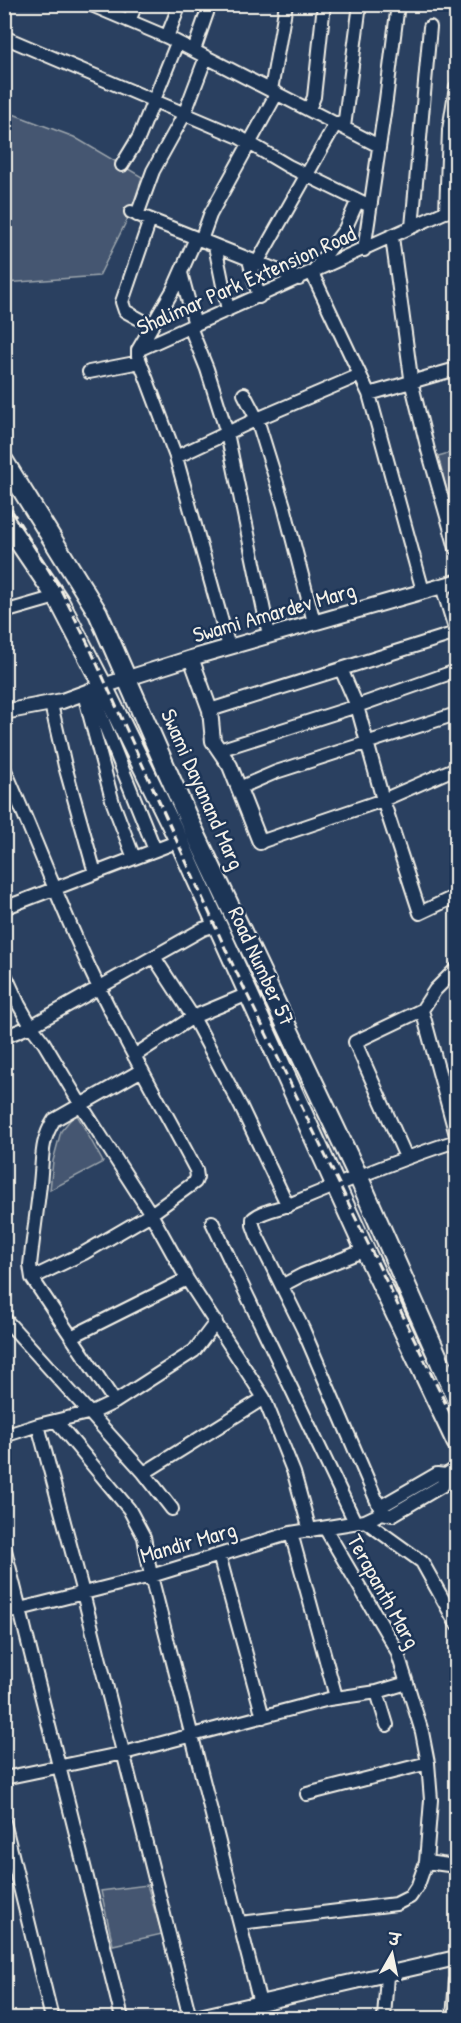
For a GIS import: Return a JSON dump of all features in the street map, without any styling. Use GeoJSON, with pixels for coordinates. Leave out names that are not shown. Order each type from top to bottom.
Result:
{"type":"FeatureCollection","features":[{"type":"Feature","properties":{"kind":"main road","name":"Swami Dayanand Marg"},"geometry":{"type":"LineString","coordinates":[[4,462],[99,614],[192,826],[364,1174]]}},
{"type":"Feature","properties":{"kind":"main road","name":"Road Number 57"},"geometry":{"type":"LineString","coordinates":[[5,522],[56,597],[93,690],[179,841],[365,1250],[456,1442]]}},
{"type":"Feature","properties":{"kind":"main road"},"geometry":{"type":"LineString","coordinates":[[364,1174],[456,1398]]}},
{"type":"Feature","properties":{"kind":"street"},"geometry":{"type":"LineString","coordinates":[[89,4],[194,50],[380,146]]}},
{"type":"Feature","properties":{"kind":"street"},"geometry":{"type":"LineString","coordinates":[[129,21],[136,4]]}},
{"type":"Feature","properties":{"kind":"street"},"geometry":{"type":"LineString","coordinates":[[122,165],[139,137],[153,101],[172,40],[180,4]]}},
{"type":"Feature","properties":{"kind":"street"},"geometry":{"type":"LineString","coordinates":[[194,50],[210,4]]}},
{"type":"Feature","properties":{"kind":"street"},"geometry":{"type":"LineString","coordinates":[[89,372],[139,356],[152,326],[173,290],[210,215],[251,144],[274,92],[286,4]]}},
{"type":"Feature","properties":{"kind":"street"},"geometry":{"type":"LineString","coordinates":[[309,109],[314,97],[324,4]]}},
{"type":"Feature","properties":{"kind":"street"},"geometry":{"type":"LineString","coordinates":[[259,297],[253,262],[340,125],[360,4]]}},
{"type":"Feature","properties":{"kind":"street"},"geometry":{"type":"LineString","coordinates":[[364,250],[398,4]]}},
{"type":"Feature","properties":{"kind":"street"},"geometry":{"type":"LineString","coordinates":[[412,227],[430,27]]}},
{"type":"Feature","properties":{"kind":"street"},"geometry":{"type":"LineString","coordinates":[[4,37],[239,137],[307,175],[370,206]]}},
{"type":"Feature","properties":{"kind":"street"},"geometry":{"type":"LineString","coordinates":[[206,57],[184,115],[153,171],[134,214],[299,279]]}},
{"type":"Feature","properties":{"kind":"street"},"geometry":{"type":"LineString","coordinates":[[451,209],[449,130],[456,87]]}},
{"type":"Feature","properties":{"kind":"street"},"geometry":{"type":"LineString","coordinates":[[358,200],[345,229],[312,273],[369,394],[423,591]]}},
{"type":"Feature","properties":{"kind":"street","name":"Shalimar Park Extension Road"},"geometry":{"type":"LineString","coordinates":[[228,647],[176,457],[139,356],[192,326],[451,209]]}},
{"type":"Feature","properties":{"kind":"street"},"geometry":{"type":"LineString","coordinates":[[150,220],[122,302],[125,311],[152,326]]}},
{"type":"Feature","properties":{"kind":"street"},"geometry":{"type":"LineString","coordinates":[[392,237],[412,381],[428,450],[456,548]]}},
{"type":"Feature","properties":{"kind":"street"},"geometry":{"type":"LineString","coordinates":[[215,246],[228,310]]}},
{"type":"Feature","properties":{"kind":"street"},"geometry":{"type":"LineString","coordinates":[[181,273],[192,326],[227,433],[269,635]]}},
{"type":"Feature","properties":{"kind":"street"},"geometry":{"type":"LineString","coordinates":[[369,394],[456,369]]}},
{"type":"Feature","properties":{"kind":"street"},"geometry":{"type":"LineString","coordinates":[[176,457],[360,375]]}},
{"type":"Feature","properties":{"kind":"street"},"geometry":{"type":"LineString","coordinates":[[244,394],[257,419],[284,506],[314,622]]}},
{"type":"Feature","properties":{"kind":"street","name":"Swami Amardev Marg"},"geometry":{"type":"LineString","coordinates":[[4,712],[51,704],[147,671],[456,582]]}},
{"type":"Feature","properties":{"kind":"street"},"geometry":{"type":"LineString","coordinates":[[210,710],[456,632],[442,586]]}},
{"type":"Feature","properties":{"kind":"street"},"geometry":{"type":"LineString","coordinates":[[4,612],[56,597]]}},
{"type":"Feature","properties":{"kind":"street"},"geometry":{"type":"LineString","coordinates":[[191,658],[210,710],[213,741],[230,766],[260,842],[383,800],[456,768]]}},
{"type":"Feature","properties":{"kind":"street"},"geometry":{"type":"LineString","coordinates":[[341,669],[357,706],[383,800],[420,913],[456,896]]}},
{"type":"Feature","properties":{"kind":"street"},"geometry":{"type":"LineString","coordinates":[[219,750],[357,706],[456,671]]}},
{"type":"Feature","properties":{"kind":"street"},"geometry":{"type":"LineString","coordinates":[[93,690],[155,850]]}},
{"type":"Feature","properties":{"kind":"street"},"geometry":{"type":"LineString","coordinates":[[93,690],[113,803],[134,858]]}},
{"type":"Feature","properties":{"kind":"street"},"geometry":{"type":"LineString","coordinates":[[51,704],[65,766],[95,873]]}},
{"type":"Feature","properties":{"kind":"street"},"geometry":{"type":"LineString","coordinates":[[238,788],[276,772],[456,714]]}},
{"type":"Feature","properties":{"kind":"street"},"geometry":{"type":"LineString","coordinates":[[4,768],[45,861],[54,889],[99,989],[191,1160],[197,1177],[195,1182],[151,1214],[84,1253],[32,1278]]}},
{"type":"Feature","properties":{"kind":"street"},"geometry":{"type":"LineString","coordinates":[[4,908],[179,841]]}},
{"type":"Feature","properties":{"kind":"street"},"geometry":{"type":"LineString","coordinates":[[4,1037],[31,1026],[203,929],[216,925]]}},
{"type":"Feature","properties":{"kind":"street"},"geometry":{"type":"LineString","coordinates":[[154,957],[193,1017],[241,1107],[288,1206]]}},
{"type":"Feature","properties":{"kind":"street"},"geometry":{"type":"LineString","coordinates":[[406,1157],[355,1042],[422,1010],[435,990],[456,969]]}},
{"type":"Feature","properties":{"kind":"street"},"geometry":{"type":"LineString","coordinates":[[4,972],[31,1026],[44,1043],[151,1214],[187,1279],[264,1398],[294,1473],[310,1531]]}},
{"type":"Feature","properties":{"kind":"street"},"geometry":{"type":"LineString","coordinates":[[134,1056],[193,1017],[248,994]]}},
{"type":"Feature","properties":{"kind":"street"},"geometry":{"type":"LineString","coordinates":[[422,1010],[456,1135]]}},
{"type":"Feature","properties":{"kind":"street"},"geometry":{"type":"LineString","coordinates":[[115,1402],[32,1278],[30,1264],[42,1149],[46,1134],[54,1120],[142,1070]]}},
{"type":"Feature","properties":{"kind":"street"},"geometry":{"type":"LineString","coordinates":[[382,1513],[283,1285],[257,1236],[253,1219],[257,1215],[288,1206],[406,1157],[456,1141]]}},
{"type":"Feature","properties":{"kind":"street"},"geometry":{"type":"LineString","coordinates":[[213,1222],[360,1522],[422,1562],[456,1623]]}},
{"type":"Feature","properties":{"kind":"street"},"geometry":{"type":"LineString","coordinates":[[283,1285],[365,1250]]}},
{"type":"Feature","properties":{"kind":"street"},"geometry":{"type":"LineString","coordinates":[[70,1337],[187,1279]]}},
{"type":"Feature","properties":{"kind":"street"},"geometry":{"type":"LineString","coordinates":[[4,1318],[144,1473],[172,1509]]}},
{"type":"Feature","properties":{"kind":"street"},"geometry":{"type":"LineString","coordinates":[[4,1436],[89,1413],[115,1402],[194,1351],[216,1322]]}},
{"type":"Feature","properties":{"kind":"street"},"geometry":{"type":"LineString","coordinates":[[144,1473],[264,1398]]}},
{"type":"Feature","properties":{"kind":"street"},"geometry":{"type":"LineString","coordinates":[[56,1421],[129,1509],[144,1538],[151,1576],[260,2003]]}},
{"type":"Feature","properties":{"kind":"street"},"geometry":{"type":"LineString","coordinates":[[38,1425],[124,1753],[190,2019]]}},
{"type":"Feature","properties":{"kind":"street","name":"Mandir Marg"},"geometry":{"type":"LineString","coordinates":[[4,1613],[151,1576],[291,1533],[360,1522],[382,1513],[392,1515],[443,1485],[451,1472]]}},
{"type":"Feature","properties":{"kind":"street","name":"Terapanth Marg"},"geometry":{"type":"LineString","coordinates":[[240,1923],[396,1904],[410,1897],[418,1886],[426,1862],[430,1800],[428,1763],[422,1732],[397,1652],[325,1528]]}},
{"type":"Feature","properties":{"kind":"street"},"geometry":{"type":"LineString","coordinates":[[291,1533],[336,1697]]}},
{"type":"Feature","properties":{"kind":"street"},"geometry":{"type":"LineString","coordinates":[[4,1546],[123,2019]]}},
{"type":"Feature","properties":{"kind":"street"},"geometry":{"type":"LineString","coordinates":[[219,1555],[263,1717]]}},
{"type":"Feature","properties":{"kind":"street"},"geometry":{"type":"LineString","coordinates":[[4,1778],[124,1753],[336,1697],[377,1692],[406,1683]]}},
{"type":"Feature","properties":{"kind":"street"},"geometry":{"type":"LineString","coordinates":[[377,1692],[387,1725]]}},
{"type":"Feature","properties":{"kind":"street"},"geometry":{"type":"LineString","coordinates":[[307,1794],[428,1763]]}},
{"type":"Feature","properties":{"kind":"street"},"geometry":{"type":"LineString","coordinates":[[4,1822],[52,2019]]}},
{"type":"Feature","properties":{"kind":"street"},"geometry":{"type":"LineString","coordinates":[[426,1862],[456,1866]]}},
{"type":"Feature","properties":{"kind":"street"},"geometry":{"type":"LineString","coordinates":[[195,2019],[456,1958]]}},
{"type":"Feature","properties":{"kind":"street"},"geometry":{"type":"LineString","coordinates":[[384,2019],[387,1975]]}},
{"type":"Feature","properties":{"kind":"street"},"geometry":{"type":"LineString","coordinates":[[453,2019],[456,1980]]}},
{"type":"Feature","properties":{"kind":"shaded area"},"geometry":{"type":"Polygon","coordinates":[[[5,111],[74,137],[142,177],[131,212],[99,276],[5,283],[5,111]]]}},
{"type":"Feature","properties":{"kind":"shaded area"},"geometry":{"type":"Polygon","coordinates":[[[456,451],[456,525],[438,456],[456,451]]]}},
{"type":"Feature","properties":{"kind":"shaded area"},"geometry":{"type":"Polygon","coordinates":[[[76,1113],[103,1162],[50,1190],[53,1161],[61,1131],[76,1113]]]}},
{"type":"Feature","properties":{"kind":"shaded area"},"geometry":{"type":"Polygon","coordinates":[[[147,1885],[162,1934],[113,1945],[101,1891],[147,1885]]]}},
{"type":"Feature","properties":{"kind":"railway"},"geometry":{"type":"LineString","coordinates":[[4,498],[60,588],[89,646],[230,959],[456,1425]]}}]}
